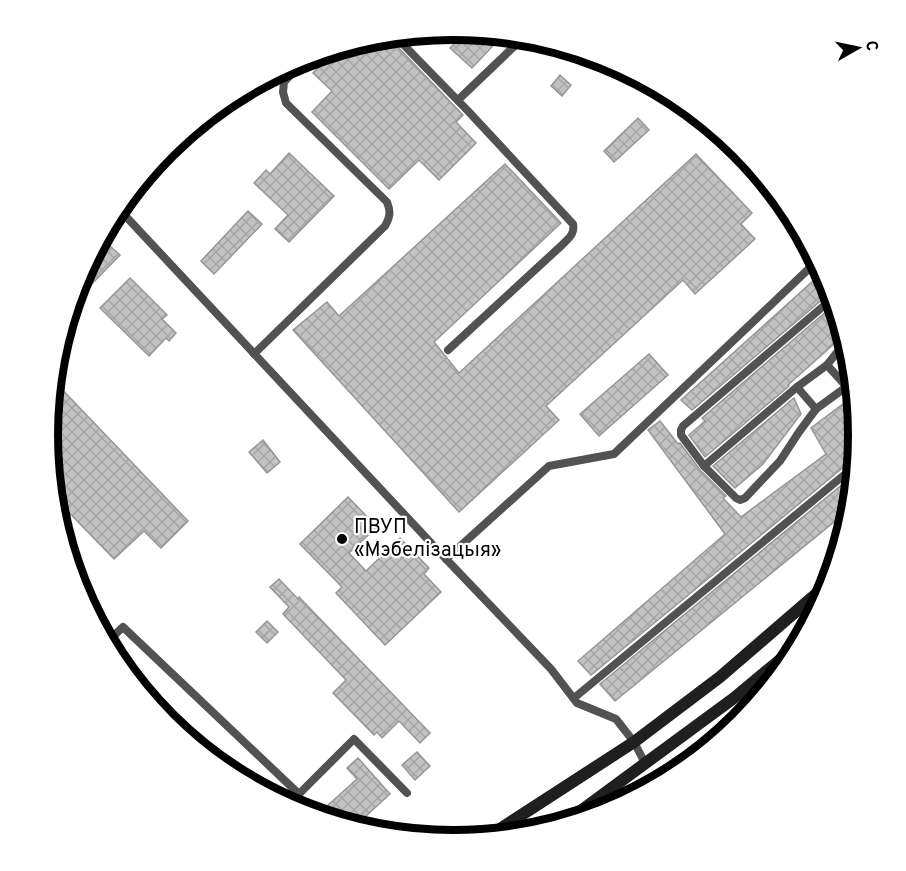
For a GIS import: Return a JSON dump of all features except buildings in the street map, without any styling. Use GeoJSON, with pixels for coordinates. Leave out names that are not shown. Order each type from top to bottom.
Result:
{"type":"FeatureCollection","features":[{"type":"Feature","properties":{"kind":"main road"},"geometry":{"type":"LineString","coordinates":[[503,827],[634,742],[720,677],[814,596]]}},
{"type":"Feature","properties":{"kind":"main road"},"geometry":{"type":"LineString","coordinates":[[581,810],[734,698],[774,665]]}},
{"type":"Feature","properties":{"kind":"lane"},"geometry":{"type":"LineString","coordinates":[[403,44],[573,224],[574,229],[572,235],[562,245],[448,350]]}},
{"type":"Feature","properties":{"kind":"lane"},"geometry":{"type":"LineString","coordinates":[[458,100],[515,46]]}},
{"type":"Feature","properties":{"kind":"lane"},"geometry":{"type":"LineString","coordinates":[[254,354],[385,226],[390,217],[387,202],[286,103],[283,92],[284,82],[289,76]]}},
{"type":"Feature","properties":{"kind":"lane"},"geometry":{"type":"LineString","coordinates":[[125,216],[551,669],[577,703],[616,719],[634,742],[645,763]]}},
{"type":"Feature","properties":{"kind":"lane"},"geometry":{"type":"LineString","coordinates":[[446,559],[549,466],[614,454],[810,268]]}},
{"type":"Feature","properties":{"kind":"lane"},"geometry":{"type":"LineString","coordinates":[[825,305],[681,430],[681,435],[704,466],[740,500],[745,498],[780,461],[816,410],[845,388]]}},
{"type":"Feature","properties":{"kind":"lane"},"geometry":{"type":"LineString","coordinates":[[704,466],[797,387],[827,365],[838,350]]}},
{"type":"Feature","properties":{"kind":"lane"},"geometry":{"type":"LineString","coordinates":[[827,365],[844,379]]}},
{"type":"Feature","properties":{"kind":"lane"},"geometry":{"type":"LineString","coordinates":[[797,387],[816,410]]}},
{"type":"Feature","properties":{"kind":"lane"},"geometry":{"type":"LineString","coordinates":[[574,698],[846,473]]}},
{"type":"Feature","properties":{"kind":"lane"},"geometry":{"type":"LineString","coordinates":[[113,636],[123,627],[298,794],[354,739],[407,793]]}},
{"type":"Feature","properties":{"kind":"green space"},"geometry":{"type":"Polygon","coordinates":[[[727,719],[693,749],[667,767],[727,719]]]}},
{"type":"Feature","properties":{"kind":"place","name":"ПВУП «Мэбелізацыя»"},"geometry":{"type":"Point","coordinates":[342,539]}}]}
